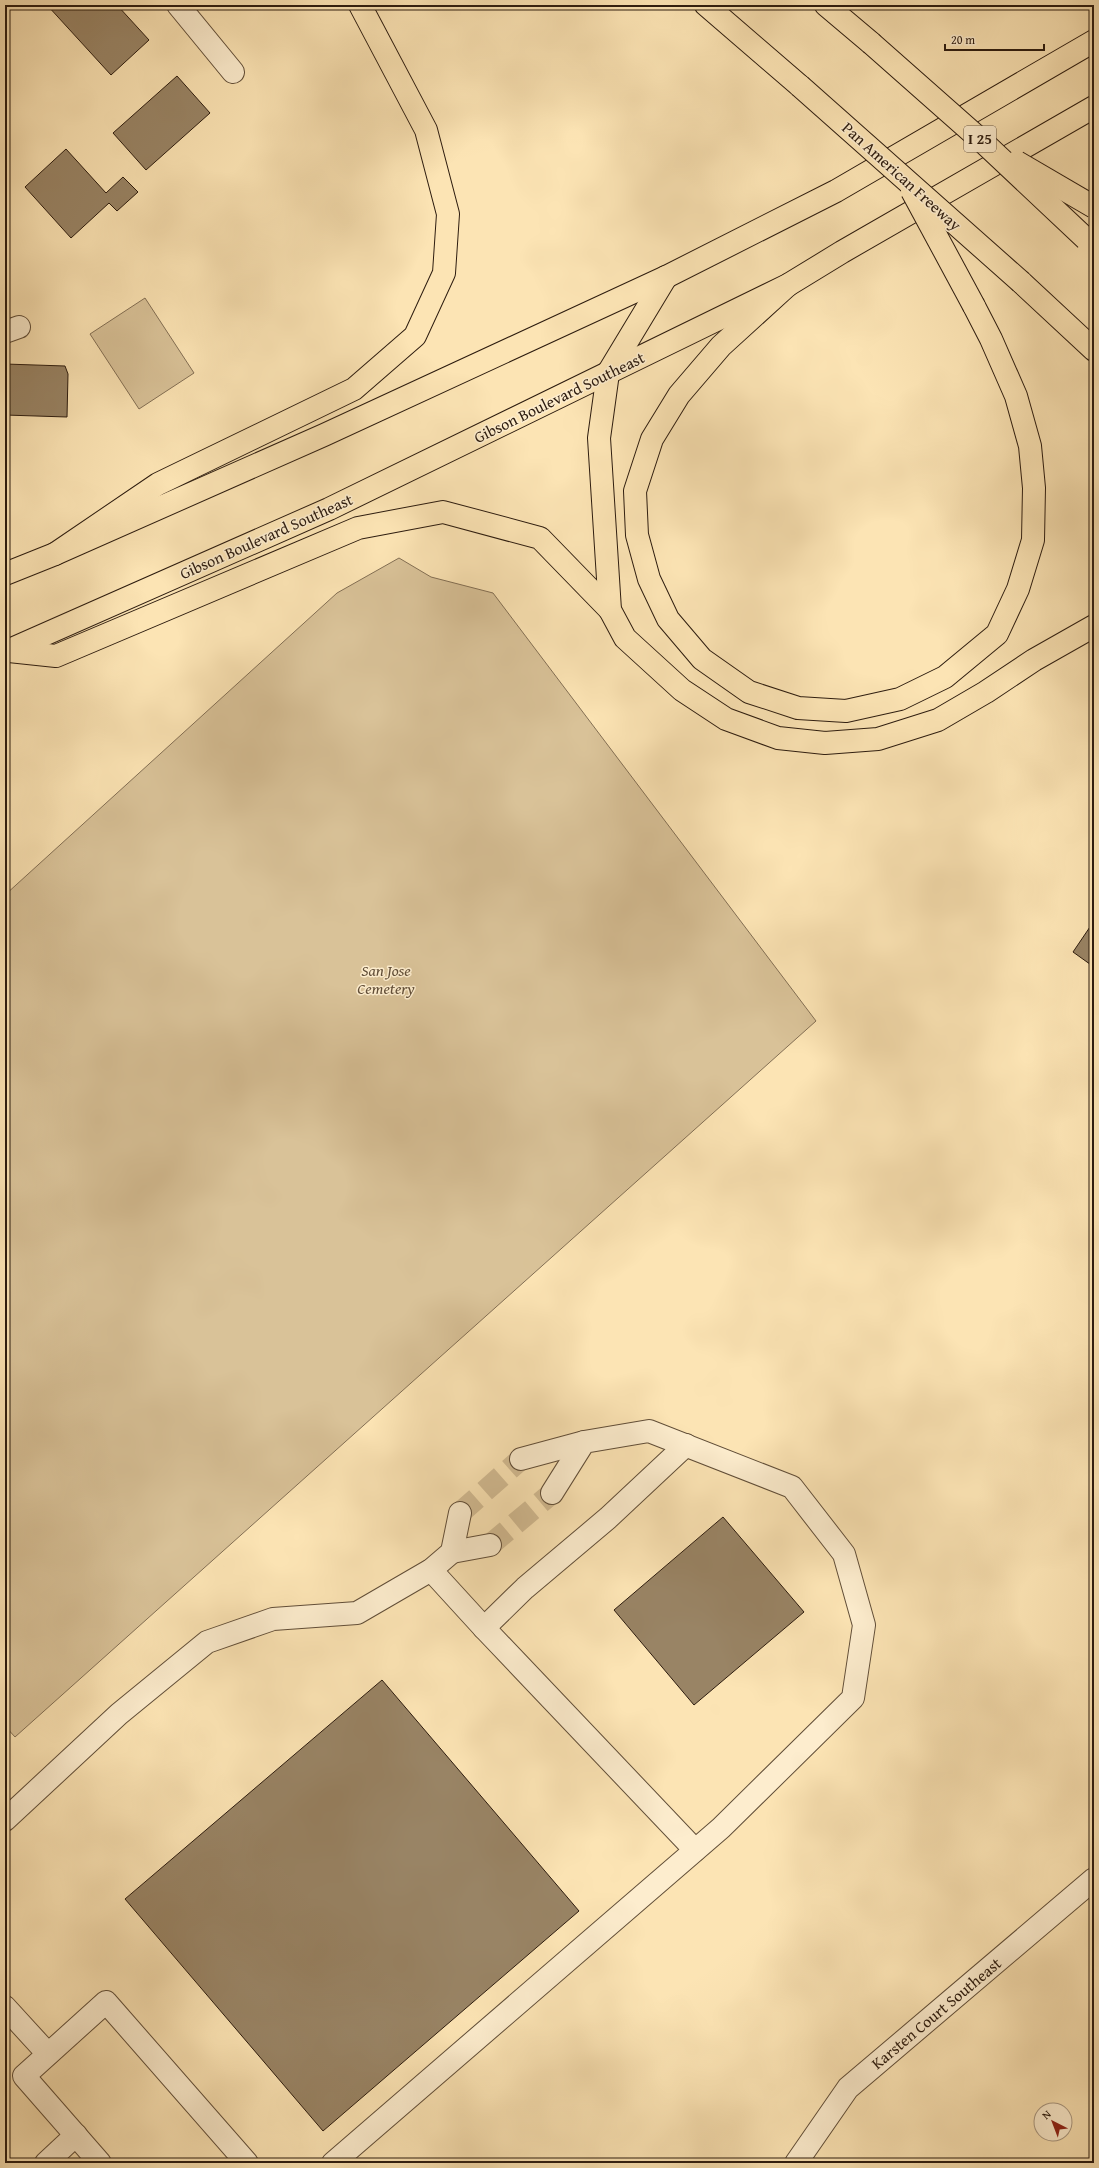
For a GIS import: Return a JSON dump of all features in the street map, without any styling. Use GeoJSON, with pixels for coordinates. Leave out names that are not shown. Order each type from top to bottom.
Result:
{"type":"FeatureCollection","features":[{"type":"Feature","properties":{"kind":"main road"},"geometry":{"type":"LineString","coordinates":[[55,554],[158,484],[354,389],[415,336],[444,273],[448,214],[426,130],[360,5]]}},
{"type":"Feature","properties":{"kind":"main road","name":"Pan American Freeway"},"geometry":{"type":"LineString","coordinates":[[706,5],[905,177],[1094,350]]}},
{"type":"Feature","properties":{"kind":"main road","name":"I 25"},"geometry":{"type":"LineString","coordinates":[[826,5],[983,142],[1090,242]]}},
{"type":"Feature","properties":{"kind":"main road"},"geometry":{"type":"LineString","coordinates":[[5,574],[55,554],[324,435],[666,277],[836,191],[1094,41]]}},
{"type":"Feature","properties":{"kind":"main road","name":"Gibson Boulevard Southeast"},"geometry":{"type":"LineString","coordinates":[[7,652],[329,509],[788,285],[842,252],[1094,106]]}},
{"type":"Feature","properties":{"kind":"main road"},"geometry":{"type":"LineString","coordinates":[[983,142],[1094,207]]}},
{"type":"Feature","properties":{"kind":"main road"},"geometry":{"type":"LineString","coordinates":[[788,285],[721,346],[679,395],[652,438],[635,491],[637,535],[649,580],[668,619],[702,658],[749,692],[798,708],[846,711],[900,699],[945,677],[996,634],[1018,589],[1033,540],[1034,488],[1030,446],[1016,396],[991,339],[905,177]]}},
{"type":"Feature","properties":{"kind":"main road"},"geometry":{"type":"LineString","coordinates":[[610,610],[599,438],[608,373],[666,277]]}},
{"type":"Feature","properties":{"kind":"main road"},"geometry":{"type":"LineString","coordinates":[[7,652],[56,656],[358,528],[443,512],[540,538],[610,610],[626,638],[682,690],[726,719],[778,738],[825,743],[878,738],[938,720],[986,692],[1075,635],[1094,626]]}},
{"type":"Feature","properties":{"kind":"street"},"geometry":{"type":"LineString","coordinates":[[178,5],[233,72]]}},
{"type":"Feature","properties":{"kind":"street"},"geometry":{"type":"LineString","coordinates":[[332,2163],[721,1828],[853,1698],[864,1625],[844,1554],[792,1487],[649,1431],[584,1442],[521,1460]]}},
{"type":"Feature","properties":{"kind":"street"},"geometry":{"type":"LineString","coordinates":[[552,1493],[584,1442]]}},
{"type":"Feature","properties":{"kind":"street"},"geometry":{"type":"LineString","coordinates":[[484,1628],[525,1588],[608,1518],[686,1446]]}},
{"type":"Feature","properties":{"kind":"street"},"geometry":{"type":"LineString","coordinates":[[452,1552],[460,1513]]}},
{"type":"Feature","properties":{"kind":"street"},"geometry":{"type":"LineString","coordinates":[[5,1820],[119,1714],[207,1642],[273,1619],[357,1613],[432,1570],[452,1552],[490,1545]]}},
{"type":"Feature","properties":{"kind":"street"},"geometry":{"type":"LineString","coordinates":[[432,1570],[484,1628],[695,1850]]}},
{"type":"Feature","properties":{"kind":"street","name":"Karsten Court Southeast"},"geometry":{"type":"LineString","coordinates":[[796,2163],[848,2088],[1094,1879]]}},
{"type":"Feature","properties":{"kind":"street"},"geometry":{"type":"LineString","coordinates":[[100,2163],[24,2076],[106,2002],[246,2163]]}},
{"type":"Feature","properties":{"kind":"street"},"geometry":{"type":"LineString","coordinates":[[5,2007],[48,2054]]}},
{"type":"Feature","properties":{"kind":"street"},"geometry":{"type":"LineString","coordinates":[[46,2163],[76,2135]]}},
{"type":"Feature","properties":{"kind":"green space"},"geometry":{"type":"Polygon","coordinates":[[[145,298],[194,373],[139,409],[90,334],[145,298]]]}},
{"type":"Feature","properties":{"kind":"green space","name":"San Jose Cemetery"},"geometry":{"type":"Polygon","coordinates":[[[399,558],[431,577],[493,593],[816,1021],[15,1737],[5,1726],[5,895],[337,593],[399,558]]]}},
{"type":"Feature","properties":{"kind":"building"},"geometry":{"type":"Polygon","coordinates":[[[47,5],[117,5],[149,40],[111,75],[47,5]]]}},
{"type":"Feature","properties":{"kind":"building"},"geometry":{"type":"Polygon","coordinates":[[[177,76],[210,113],[146,170],[113,133],[177,76]]]}},
{"type":"Feature","properties":{"kind":"building"},"geometry":{"type":"Polygon","coordinates":[[[66,149],[106,193],[123,177],[138,192],[117,211],[109,203],[71,238],[25,187],[66,149]]]}},
{"type":"Feature","properties":{"kind":"building"},"geometry":{"type":"Polygon","coordinates":[[[5,364],[65,366],[68,374],[67,417],[5,415],[5,364]]]}},
{"type":"Feature","properties":{"kind":"building"},"geometry":{"type":"Polygon","coordinates":[[[1094,921],[1094,967],[1073,952],[1094,921]]]}},
{"type":"Feature","properties":{"kind":"building"},"geometry":{"type":"Polygon","coordinates":[[[723,1517],[804,1612],[694,1705],[614,1610],[723,1517]]]}},
{"type":"Feature","properties":{"kind":"building"},"geometry":{"type":"Polygon","coordinates":[[[382,1680],[579,1911],[323,2131],[125,1899],[382,1680]]]}},
{"type":"Feature","properties":{"kind":"tunnel"},"geometry":{"type":"LineString","coordinates":[[460,1513],[521,1459]]}},
{"type":"Feature","properties":{"kind":"tunnel"},"geometry":{"type":"LineString","coordinates":[[490,1545],[552,1493]]}}]}
